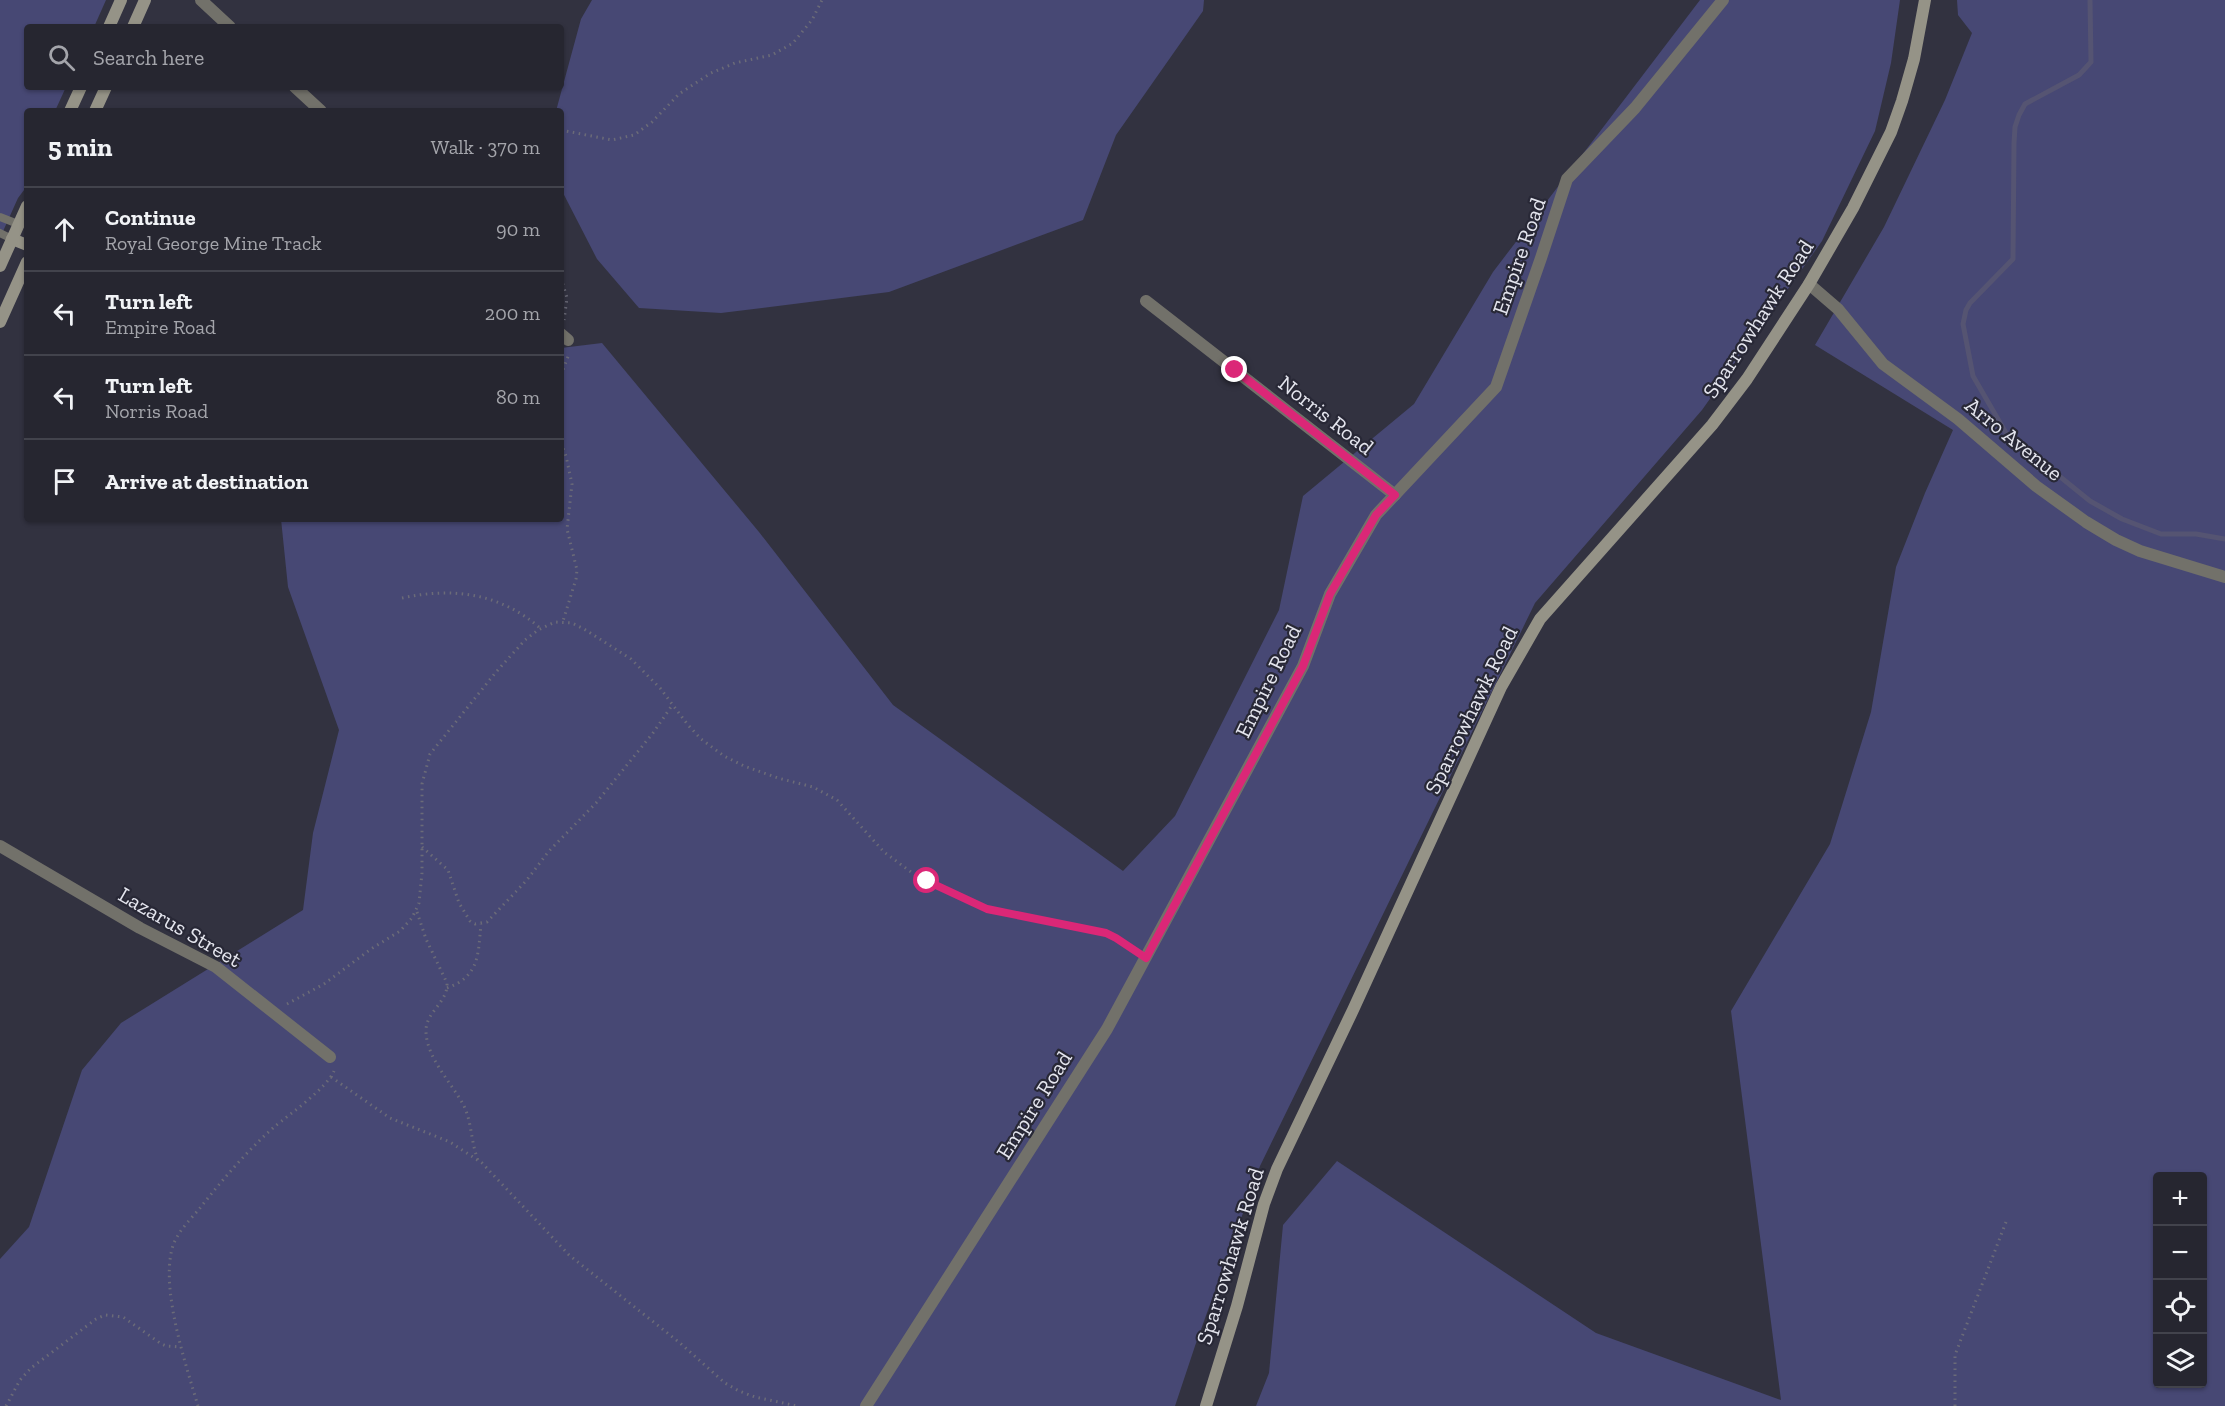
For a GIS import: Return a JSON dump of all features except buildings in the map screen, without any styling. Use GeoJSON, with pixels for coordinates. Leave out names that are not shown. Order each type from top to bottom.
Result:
{"type":"FeatureCollection","features":[{"type":"Feature","properties":{"kind":"street"},"geometry":{"type":"LineString","coordinates":[[110,24],[121,0]]}},
{"type":"Feature","properties":{"kind":"street"},"geometry":{"type":"LineString","coordinates":[[134,24],[145,0]]}},
{"type":"Feature","properties":{"kind":"street"},"geometry":{"type":"LineString","coordinates":[[201,0],[227,24]]}},
{"type":"Feature","properties":{"kind":"street","name":"Empire Road"},"geometry":{"type":"LineString","coordinates":[[866,1406],[1107,1029],[1303,666],[1330,594],[1376,515],[1496,387],[1567,179],[1635,108],[1723,0]]}},
{"type":"Feature","properties":{"kind":"street","name":"Sparrowhawk Road"},"geometry":{"type":"LineString","coordinates":[[1206,1406],[1237,1306],[1261,1214],[1277,1169],[1517,657],[1540,619],[1558,597],[1653,494],[1731,402],[1809,284],[1853,208],[1891,132],[1914,59],[1925,0]]}},
{"type":"Feature","properties":{"kind":"street"},"geometry":{"type":"LineString","coordinates":[[71,108],[80,90]]}},
{"type":"Feature","properties":{"kind":"street"},"geometry":{"type":"LineString","coordinates":[[96,108],[105,90]]}},
{"type":"Feature","properties":{"kind":"street"},"geometry":{"type":"LineString","coordinates":[[298,90],[318,108]]}},
{"type":"Feature","properties":{"kind":"street"},"geometry":{"type":"LineString","coordinates":[[0,266],[12,239],[23,226]]}},
{"type":"Feature","properties":{"kind":"street"},"geometry":{"type":"LineString","coordinates":[[12,239],[24,244]]}},
{"type":"Feature","properties":{"kind":"street"},"geometry":{"type":"LineString","coordinates":[[0,322],[24,269]]}},
{"type":"Feature","properties":{"kind":"street","name":"Arro Avenue"},"geometry":{"type":"LineString","coordinates":[[1809,284],[1838,309],[1883,364],[1952,414],[2036,486],[2086,522],[2140,551],[2225,577]]}},
{"type":"Feature","properties":{"kind":"street","name":"Norris Road"},"geometry":{"type":"LineString","coordinates":[[1146,300],[1395,495]]}},
{"type":"Feature","properties":{"kind":"street","name":"Lazarus Street"},"geometry":{"type":"LineString","coordinates":[[0,846],[140,928],[216,967],[330,1057]]}},
{"type":"Feature","properties":{"kind":"lane"},"geometry":{"type":"LineString","coordinates":[[0,217],[23,226]]}},
{"type":"Feature","properties":{"kind":"lane"},"geometry":{"type":"LineString","coordinates":[[0,233],[12,239]]}},
{"type":"Feature","properties":{"kind":"path"},"geometry":{"type":"LineString","coordinates":[[564,131],[612,140],[634,135],[652,122],[671,100],[711,73],[735,63],[784,50],[812,20],[822,0]]}},
{"type":"Feature","properties":{"kind":"path"},"geometry":{"type":"LineString","coordinates":[[564,288],[567,298],[564,319]]}},
{"type":"Feature","properties":{"kind":"path"},"geometry":{"type":"LineString","coordinates":[[564,337],[568,356],[564,367]]}},
{"type":"Feature","properties":{"kind":"path"},"geometry":{"type":"LineString","coordinates":[[563,621],[577,570],[567,529],[566,519],[572,484],[564,452]]}},
{"type":"Feature","properties":{"kind":"path"},"geometry":{"type":"LineString","coordinates":[[402,598],[438,592],[476,595],[509,606],[540,628]]}},
{"type":"Feature","properties":{"kind":"path"},"geometry":{"type":"LineString","coordinates":[[275,1012],[324,984],[400,930],[412,918],[416,910],[422,873],[422,784],[430,754],[525,640],[540,628],[555,621],[563,621],[591,633],[631,659],[648,674],[701,739],[724,756],[778,778],[813,787],[837,800],[884,852],[915,875],[987,909],[1106,933],[1146,958]]}},
{"type":"Feature","properties":{"kind":"path"},"geometry":{"type":"LineString","coordinates":[[422,847],[448,870],[464,914],[470,921],[481,924],[487,922],[549,851],[596,803],[653,733],[673,704]]}},
{"type":"Feature","properties":{"kind":"path"},"geometry":{"type":"LineString","coordinates":[[416,910],[420,925],[443,973],[447,988],[444,999],[429,1017],[426,1025],[428,1042],[432,1054],[468,1116],[474,1151],[478,1160]]}},
{"type":"Feature","properties":{"kind":"path"},"geometry":{"type":"LineString","coordinates":[[447,988],[463,980],[475,967],[481,924]]}},
{"type":"Feature","properties":{"kind":"path"},"geometry":{"type":"LineString","coordinates":[[198,1406],[181,1347],[172,1299],[170,1260],[175,1241],[214,1190],[256,1143],[331,1077],[334,1063],[330,1057]]}},
{"type":"Feature","properties":{"kind":"path"},"geometry":{"type":"LineString","coordinates":[[331,1077],[390,1118],[450,1143],[478,1160],[569,1255],[680,1343],[725,1383],[755,1397],[797,1406]]}},
{"type":"Feature","properties":{"kind":"path"},"geometry":{"type":"LineString","coordinates":[[1955,1406],[1955,1354],[2006,1222]]}},
{"type":"Feature","properties":{"kind":"path"},"geometry":{"type":"LineString","coordinates":[[6,1406],[20,1380],[31,1368],[87,1325],[105,1316],[123,1317],[160,1343],[166,1346],[181,1347]]}},
{"type":"Feature","properties":{"kind":"shaded area"},"geometry":{"type":"Polygon","coordinates":[[[0,0],[106,0],[95,24],[24,24],[24,90],[65,90],[56,108],[24,108],[24,190],[0,238],[0,0]]]}},
{"type":"Feature","properties":{"kind":"shaded area"},"geometry":{"type":"Polygon","coordinates":[[[592,0],[1204,0],[1203,11],[1116,135],[1083,220],[889,292],[721,313],[639,308],[597,259],[564,195],[564,108],[557,108],[562,90],[564,90],[564,82],[581,19],[592,0]]]}},
{"type":"Feature","properties":{"kind":"shaded area"},"geometry":{"type":"Polygon","coordinates":[[[1700,0],[1900,0],[1891,63],[1875,131],[1822,241],[1702,410],[1535,603],[1260,1166],[1175,1406],[0,1406],[0,1259],[29,1227],[82,1070],[121,1023],[303,910],[313,833],[339,730],[288,587],[281,522],[564,522],[564,348],[602,343],[759,532],[893,705],[1123,871],[1175,816],[1279,610],[1303,496],[1414,404],[1493,272],[1700,0]]]}},
{"type":"Feature","properties":{"kind":"shaded area"},"geometry":{"type":"Polygon","coordinates":[[[1957,0],[2225,0],[2225,1406],[1256,1406],[1269,1373],[1283,1225],[1337,1161],[1596,1333],[1781,1400],[1731,1011],[1830,844],[1871,712],[1896,567],[1953,430],[1815,345],[1884,227],[1945,100],[1972,33],[1958,15],[1957,0]]]}},
{"type":"Feature","properties":{"kind":"waterway"},"geometry":{"type":"LineString","coordinates":[[2090,0],[2091,62],[2079,75],[2025,104],[2015,127],[2013,259],[1970,303],[1966,310],[1963,324],[1973,376],[2006,433],[2090,501],[2122,519],[2161,534],[2196,534],[2225,539]]}},
{"type":"Feature","properties":{"kind":"route"},"geometry":{"type":"LineString","coordinates":[[927,881],[987,909],[1106,933],[1146,958],[1303,666],[1330,594],[1376,515],[1395,495],[1235,370]]}}]}
